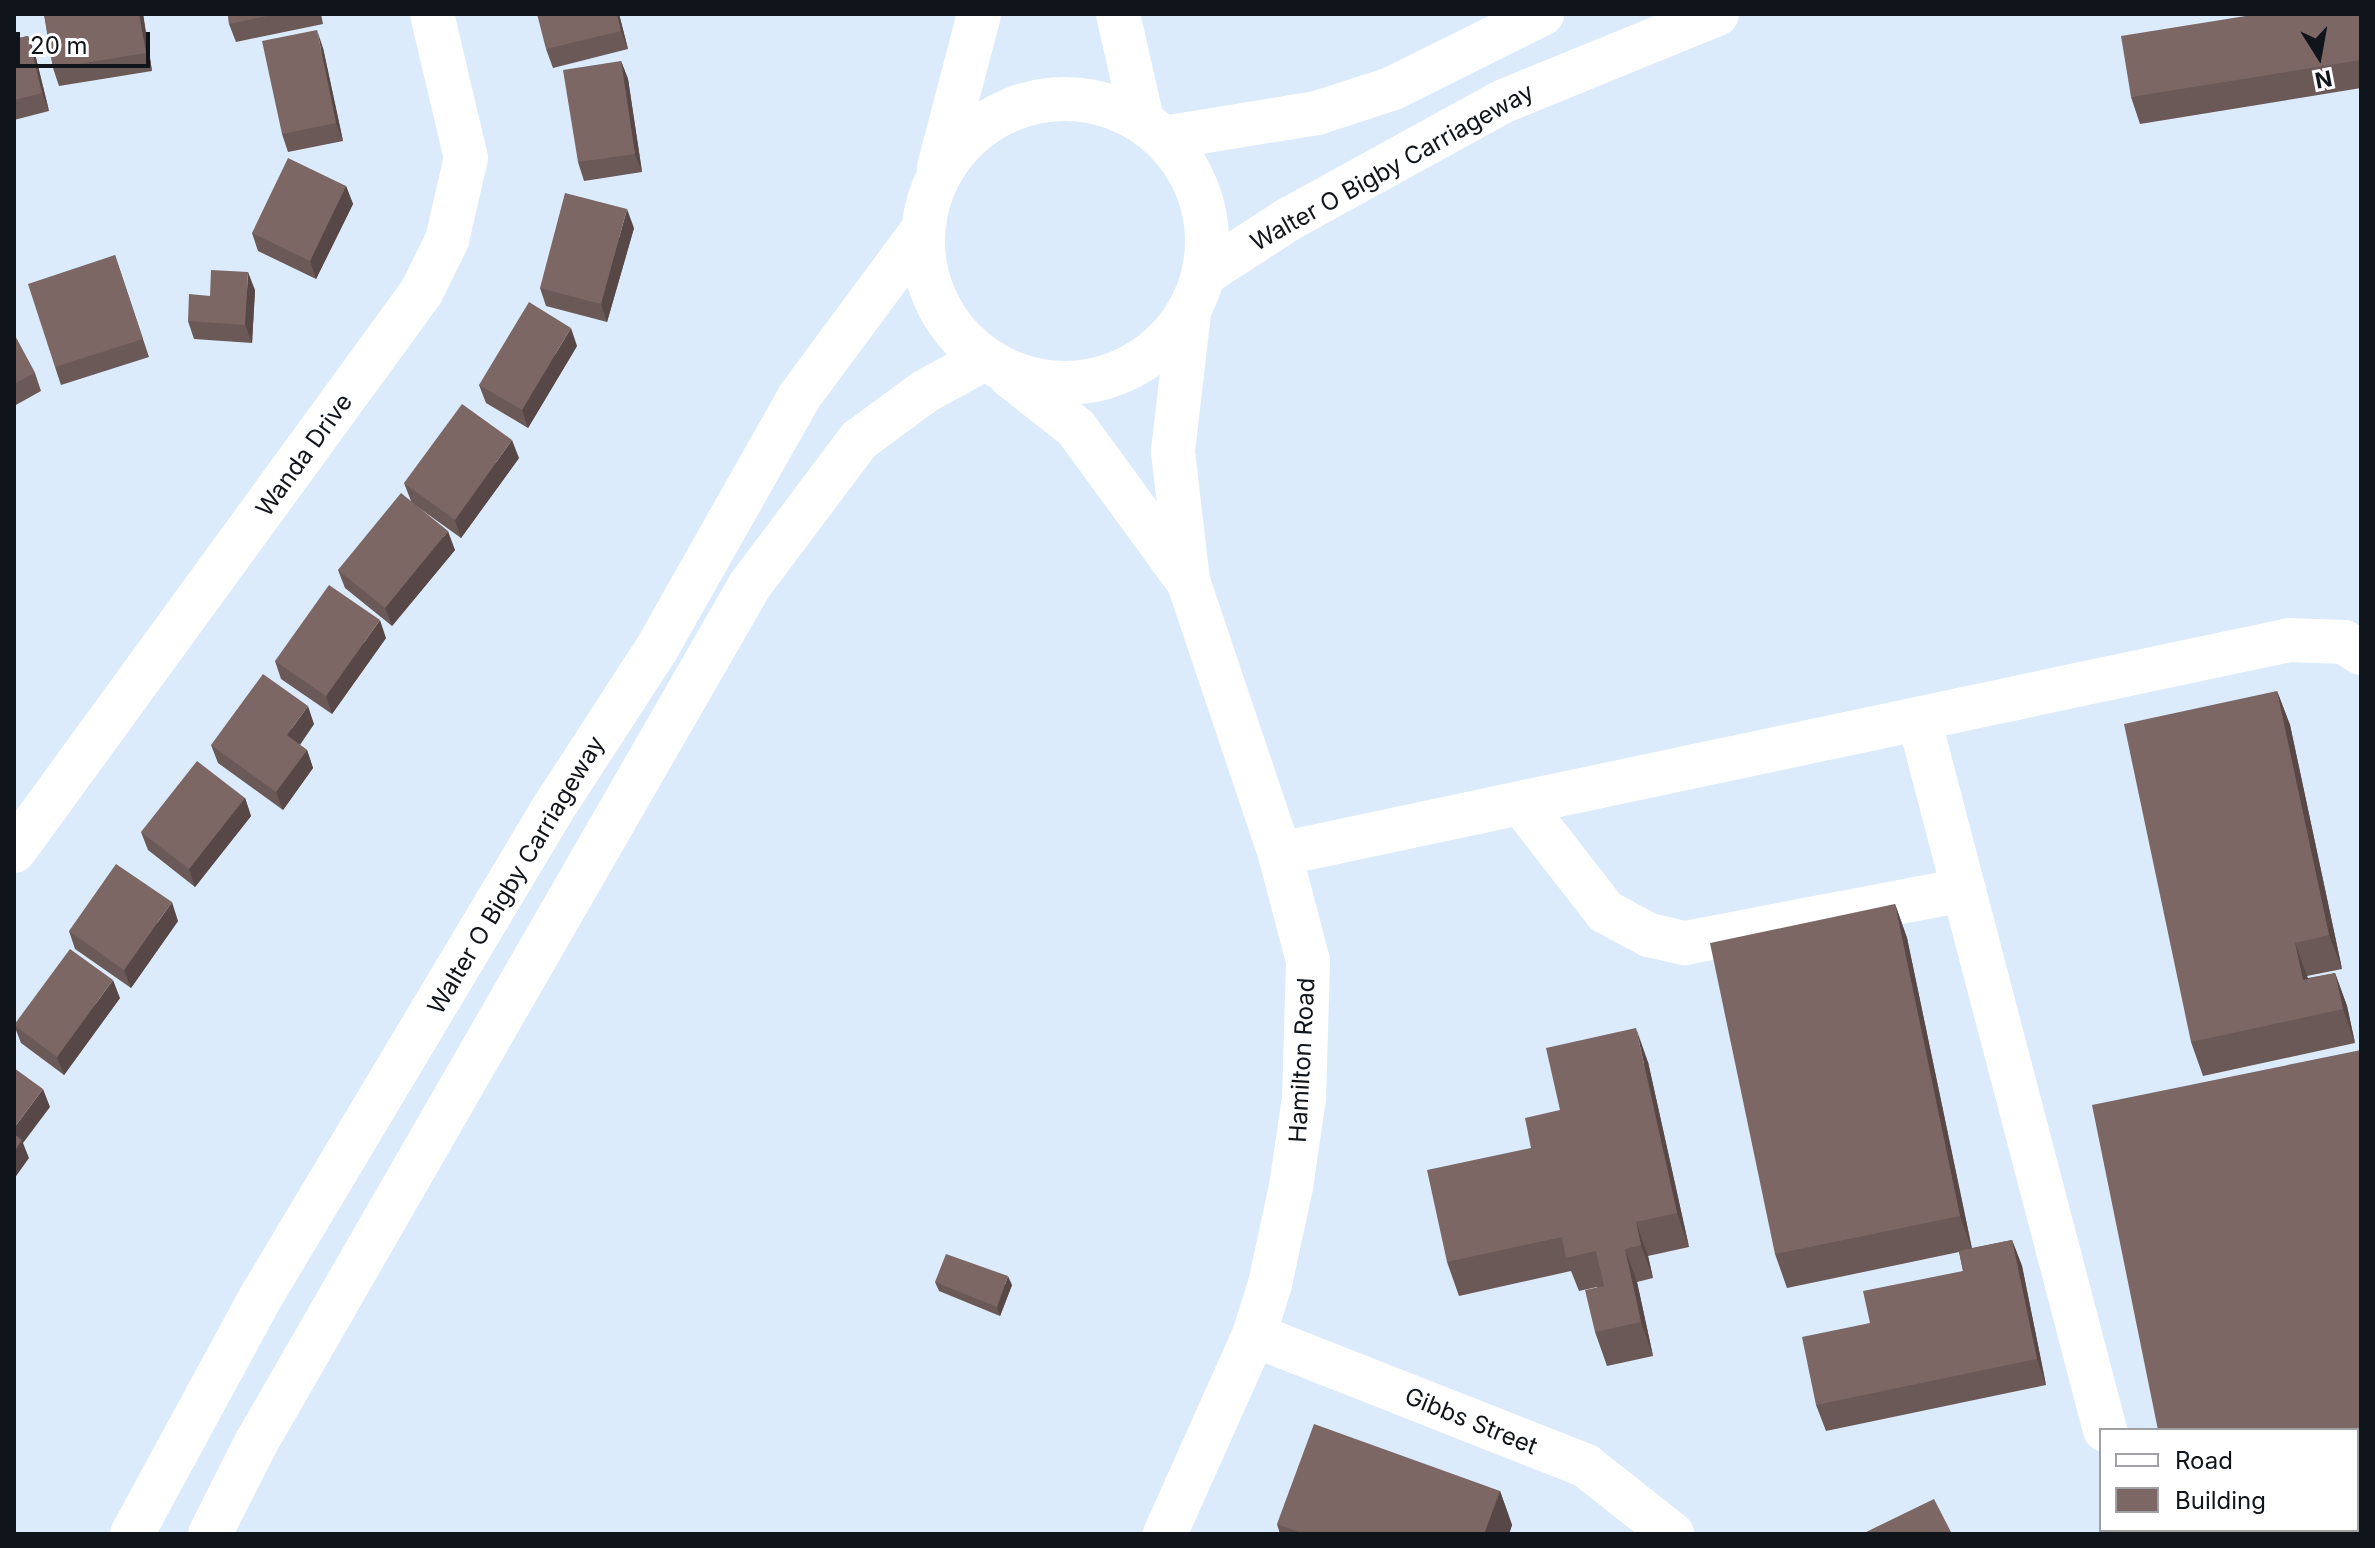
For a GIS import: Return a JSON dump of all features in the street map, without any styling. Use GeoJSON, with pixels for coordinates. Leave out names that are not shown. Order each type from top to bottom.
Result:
{"type":"FeatureCollection","features":[{"type":"Feature","properties":{"kind":"street","name":"Wanda Drive"},"geometry":{"type":"LineString","coordinates":[[14,851],[422,291],[447,240],[466,158],[432,14]]}},
{"type":"Feature","properties":{"kind":"street"},"geometry":{"type":"LineString","coordinates":[[936,178],[979,14]]}},
{"type":"Feature","properties":{"kind":"street"},"geometry":{"type":"LineString","coordinates":[[1118,14],[1153,129],[1194,177],[1207,225],[1197,293]]}},
{"type":"Feature","properties":{"kind":"street"},"geometry":{"type":"LineString","coordinates":[[1153,129],[1347,103],[1391,89],[1542,14]]}},
{"type":"Feature","properties":{"kind":"street","name":"Walter O Bigby Carriageway"},"geometry":{"type":"LineString","coordinates":[[1153,129],[1098,102],[1050,99],[1003,112],[965,140],[936,178],[922,231],[927,281],[949,325],[994,365],[1044,382],[1086,382],[1127,370],[1162,346],[1197,293],[1289,219],[1504,101],[1717,14]]}},
{"type":"Feature","properties":{"kind":"street","name":"Walter O Bigby Carriageway"},"geometry":{"type":"LineString","coordinates":[[132,1534],[262,1295],[552,810],[656,650],[799,397],[922,231]]}},
{"type":"Feature","properties":{"kind":"street","name":"Hamilton Road"},"geometry":{"type":"LineString","coordinates":[[1165,1534],[1254,1335],[1291,1187],[1304,1098],[1308,961],[1280,854],[1188,581],[1173,451],[1197,293]]}},
{"type":"Feature","properties":{"kind":"street"},"geometry":{"type":"LineString","coordinates":[[210,1534],[271,1416],[750,585],[859,440],[924,392],[994,365]]}},
{"type":"Feature","properties":{"kind":"street","name":"Hamilton Road"},"geometry":{"type":"LineString","coordinates":[[994,365],[1076,428],[1188,581]]}},
{"type":"Feature","properties":{"kind":"street"},"geometry":{"type":"LineString","coordinates":[[1280,854],[2289,640],[2344,642],[2361,653]]}},
{"type":"Feature","properties":{"kind":"street"},"geometry":{"type":"LineString","coordinates":[[1919,719],[2104,1428]]}},
{"type":"Feature","properties":{"kind":"street"},"geometry":{"type":"LineString","coordinates":[[1521,803],[1606,912],[1649,935],[1685,943],[1964,890]]}},
{"type":"Feature","properties":{"kind":"street","name":"Gibbs Street"},"geometry":{"type":"LineString","coordinates":[[1254,1335],[1586,1466],[1672,1534]]}},
{"type":"Feature","properties":{"kind":"building"},"geometry":{"type":"Polygon","coordinates":[[[44,14],[139,14],[146,53],[53,68],[44,14]]]}},
{"type":"Feature","properties":{"kind":"building"},"geometry":{"type":"Polygon","coordinates":[[[228,14],[277,14],[229,24],[228,14]]]}},
{"type":"Feature","properties":{"kind":"building"},"geometry":{"type":"Polygon","coordinates":[[[537,14],[617,14],[621,31],[546,49],[537,14]]]}},
{"type":"Feature","properties":{"kind":"building"},"geometry":{"type":"Polygon","coordinates":[[[2258,14],[2361,14],[2361,60],[2131,97],[2121,36],[2258,14]]]}},
{"type":"Feature","properties":{"kind":"building"},"geometry":{"type":"Polygon","coordinates":[[[317,30],[336,123],[282,134],[262,41],[317,30]]]}},
{"type":"Feature","properties":{"kind":"building"},"geometry":{"type":"Polygon","coordinates":[[[28,36],[42,93],[14,100],[14,39],[28,36]]]}},
{"type":"Feature","properties":{"kind":"building"},"geometry":{"type":"Polygon","coordinates":[[[621,61],[635,154],[578,162],[563,70],[621,61]]]}},
{"type":"Feature","properties":{"kind":"building"},"geometry":{"type":"Polygon","coordinates":[[[288,158],[346,186],[310,261],[252,233],[288,158]]]}},
{"type":"Feature","properties":{"kind":"building"},"geometry":{"type":"Polygon","coordinates":[[[565,193],[627,209],[601,304],[540,288],[565,193]]]}},
{"type":"Feature","properties":{"kind":"building"},"geometry":{"type":"Polygon","coordinates":[[[115,255],[143,339],[55,367],[28,284],[115,255]]]}},
{"type":"Feature","properties":{"kind":"building"},"geometry":{"type":"Polygon","coordinates":[[[211,270],[248,272],[245,325],[188,321],[189,294],[210,296],[211,270]]]}},
{"type":"Feature","properties":{"kind":"building"},"geometry":{"type":"Polygon","coordinates":[[[529,302],[571,328],[522,410],[479,385],[529,302]]]}},
{"type":"Feature","properties":{"kind":"building"},"geometry":{"type":"Polygon","coordinates":[[[14,334],[35,373],[14,384],[14,334]]]}},
{"type":"Feature","properties":{"kind":"building"},"geometry":{"type":"Polygon","coordinates":[[[462,404],[512,440],[455,520],[404,483],[462,404]]]}},
{"type":"Feature","properties":{"kind":"building"},"geometry":{"type":"Polygon","coordinates":[[[401,493],[448,531],[385,608],[338,570],[401,493]]]}},
{"type":"Feature","properties":{"kind":"building"},"geometry":{"type":"Polygon","coordinates":[[[329,585],[380,620],[326,696],[275,661],[329,585]]]}},
{"type":"Feature","properties":{"kind":"building"},"geometry":{"type":"Polygon","coordinates":[[[263,674],[308,706],[287,735],[307,750],[276,792],[211,745],[263,674]]]}},
{"type":"Feature","properties":{"kind":"building"},"geometry":{"type":"Polygon","coordinates":[[[2277,691],[2329,935],[2295,943],[2303,980],[2335,973],[2343,1009],[2191,1042],[2124,724],[2277,691]]]}},
{"type":"Feature","properties":{"kind":"building"},"geometry":{"type":"Polygon","coordinates":[[[197,761],[245,798],[189,869],[141,832],[197,761]]]}},
{"type":"Feature","properties":{"kind":"building"},"geometry":{"type":"Polygon","coordinates":[[[116,864],[172,902],[124,970],[69,931],[116,864]]]}},
{"type":"Feature","properties":{"kind":"building"},"geometry":{"type":"Polygon","coordinates":[[[1895,904],[1960,1216],[1775,1254],[1710,943],[1895,904]]]}},
{"type":"Feature","properties":{"kind":"building"},"geometry":{"type":"Polygon","coordinates":[[[70,949],[113,980],[57,1057],[14,1025],[70,949]]]}},
{"type":"Feature","properties":{"kind":"building"},"geometry":{"type":"Polygon","coordinates":[[[1636,1028],[1677,1213],[1636,1222],[1641,1245],[1625,1249],[1641,1322],[1595,1332],[1585,1290],[1604,1286],[1596,1251],[1566,1258],[1562,1237],[1447,1262],[1427,1170],[1531,1148],[1525,1118],[1560,1110],[1546,1048],[1636,1028]]]}},
{"type":"Feature","properties":{"kind":"building"},"geometry":{"type":"Polygon","coordinates":[[[2361,1050],[2361,1526],[2359,1428],[2158,1428],[2092,1105],[2361,1050]]]}},
{"type":"Feature","properties":{"kind":"building"},"geometry":{"type":"Polygon","coordinates":[[[14,1068],[43,1089],[14,1128],[14,1068]]]}},
{"type":"Feature","properties":{"kind":"building"},"geometry":{"type":"Polygon","coordinates":[[[14,1134],[22,1140],[14,1152],[14,1134]]]}},
{"type":"Feature","properties":{"kind":"building"},"geometry":{"type":"Polygon","coordinates":[[[2012,1240],[2037,1359],[1816,1405],[1802,1337],[1870,1323],[1863,1291],[1963,1271],[1959,1251],[2012,1240]]]}},
{"type":"Feature","properties":{"kind":"building"},"geometry":{"type":"Polygon","coordinates":[[[946,1254],[1008,1276],[997,1307],[935,1282],[946,1254]]]}},
{"type":"Feature","properties":{"kind":"building"},"geometry":{"type":"Polygon","coordinates":[[[1314,1424],[1500,1491],[1484,1534],[1304,1534],[1277,1524],[1314,1424]]]}},
{"type":"Feature","properties":{"kind":"building"},"geometry":{"type":"Polygon","coordinates":[[[1934,1499],[1952,1534],[1862,1534],[1934,1499]]]}},
{"type":"Feature","properties":{"kind":"building"},"geometry":{"type":"Polygon","coordinates":[[[2180,1532],[2331,1532],[2321,1534],[2180,1532]]]}}]}
